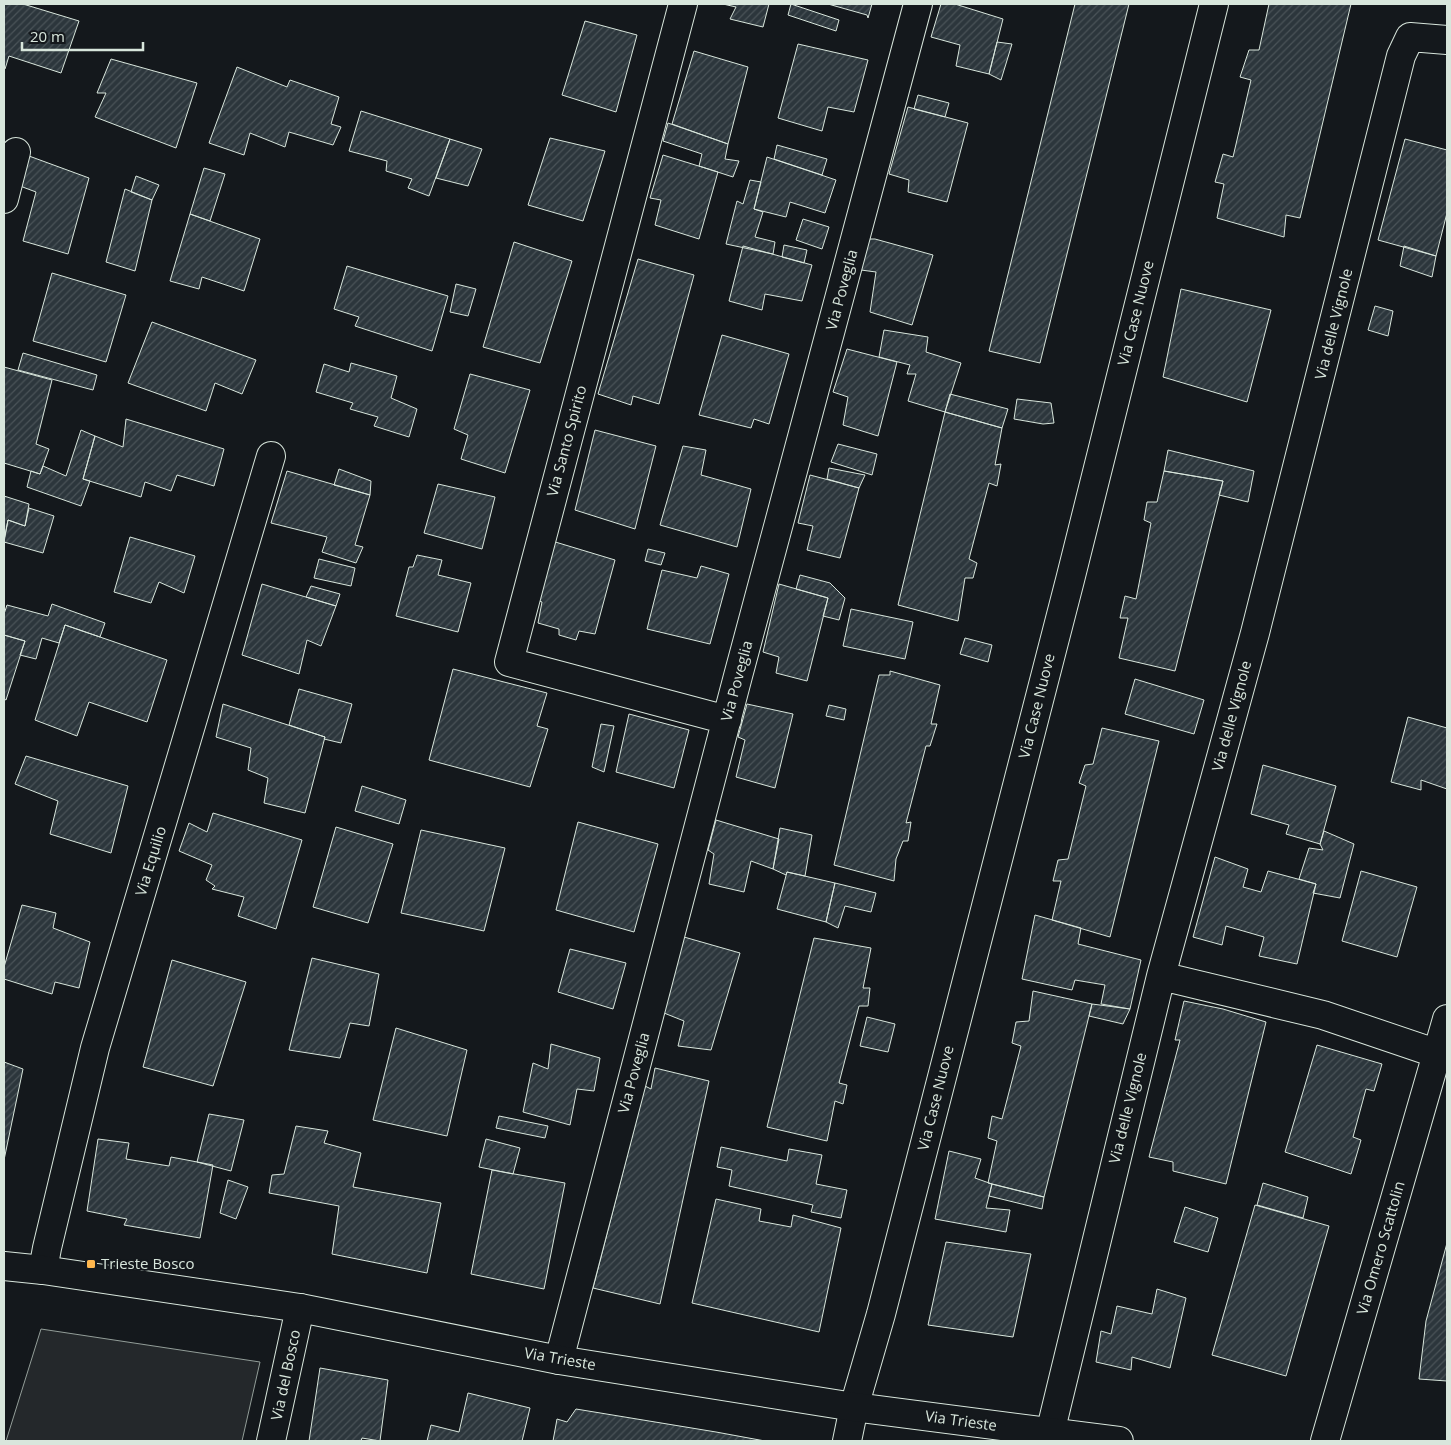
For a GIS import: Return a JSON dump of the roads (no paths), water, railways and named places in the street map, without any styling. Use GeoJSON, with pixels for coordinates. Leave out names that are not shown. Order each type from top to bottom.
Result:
{"type":"FeatureCollection","features":[{"type":"Feature","properties":{"kind":"street","name":"Via Santo Spirito"},"geometry":{"type":"LineString","coordinates":[[683,4],[509,662],[727,720]]}},
{"type":"Feature","properties":{"kind":"street","name":"Via Poveglia"},"geometry":{"type":"LineString","coordinates":[[559,1360],[918,4]]}},
{"type":"Feature","properties":{"kind":"street","name":"Via Case Nuove"},"geometry":{"type":"LineString","coordinates":[[847,1441],[854,1407],[891,1275],[1070,580],[1214,4]]}},
{"type":"Feature","properties":{"kind":"street","name":"Via delle Vignole"},"geometry":{"type":"LineString","coordinates":[[1050,1433],[1161,976],[1255,633],[1401,56],[1410,37],[1447,40]]}},
{"type":"Feature","properties":{"kind":"street"},"geometry":{"type":"LineString","coordinates":[[4,199],[16,152]]}},
{"type":"Feature","properties":{"kind":"street","name":"Via Equilio"},"geometry":{"type":"LineString","coordinates":[[43,1270],[95,1048],[271,456]]}},
{"type":"Feature","properties":{"kind":"street"},"geometry":{"type":"LineString","coordinates":[[1161,976],[1323,1015],[1442,1055]]}},
{"type":"Feature","properties":{"kind":"street","name":"Via Omero Scattolin"},"geometry":{"type":"LineString","coordinates":[[1325,1441],[1442,1055],[1447,1019]]}},
{"type":"Feature","properties":{"kind":"street","name":"Via Trieste"},"geometry":{"type":"LineString","coordinates":[[4,1266],[43,1270],[300,1308],[559,1360],[854,1407],[1082,1439],[1119,1441]]}},
{"type":"Feature","properties":{"kind":"street","name":"Via del Bosco"},"geometry":{"type":"LineString","coordinates":[[271,1441],[300,1308]]}},
{"type":"Feature","properties":{"kind":"place","name":"Trieste Bosco"},"geometry":{"type":"Point","coordinates":[91,1264]}}]}
